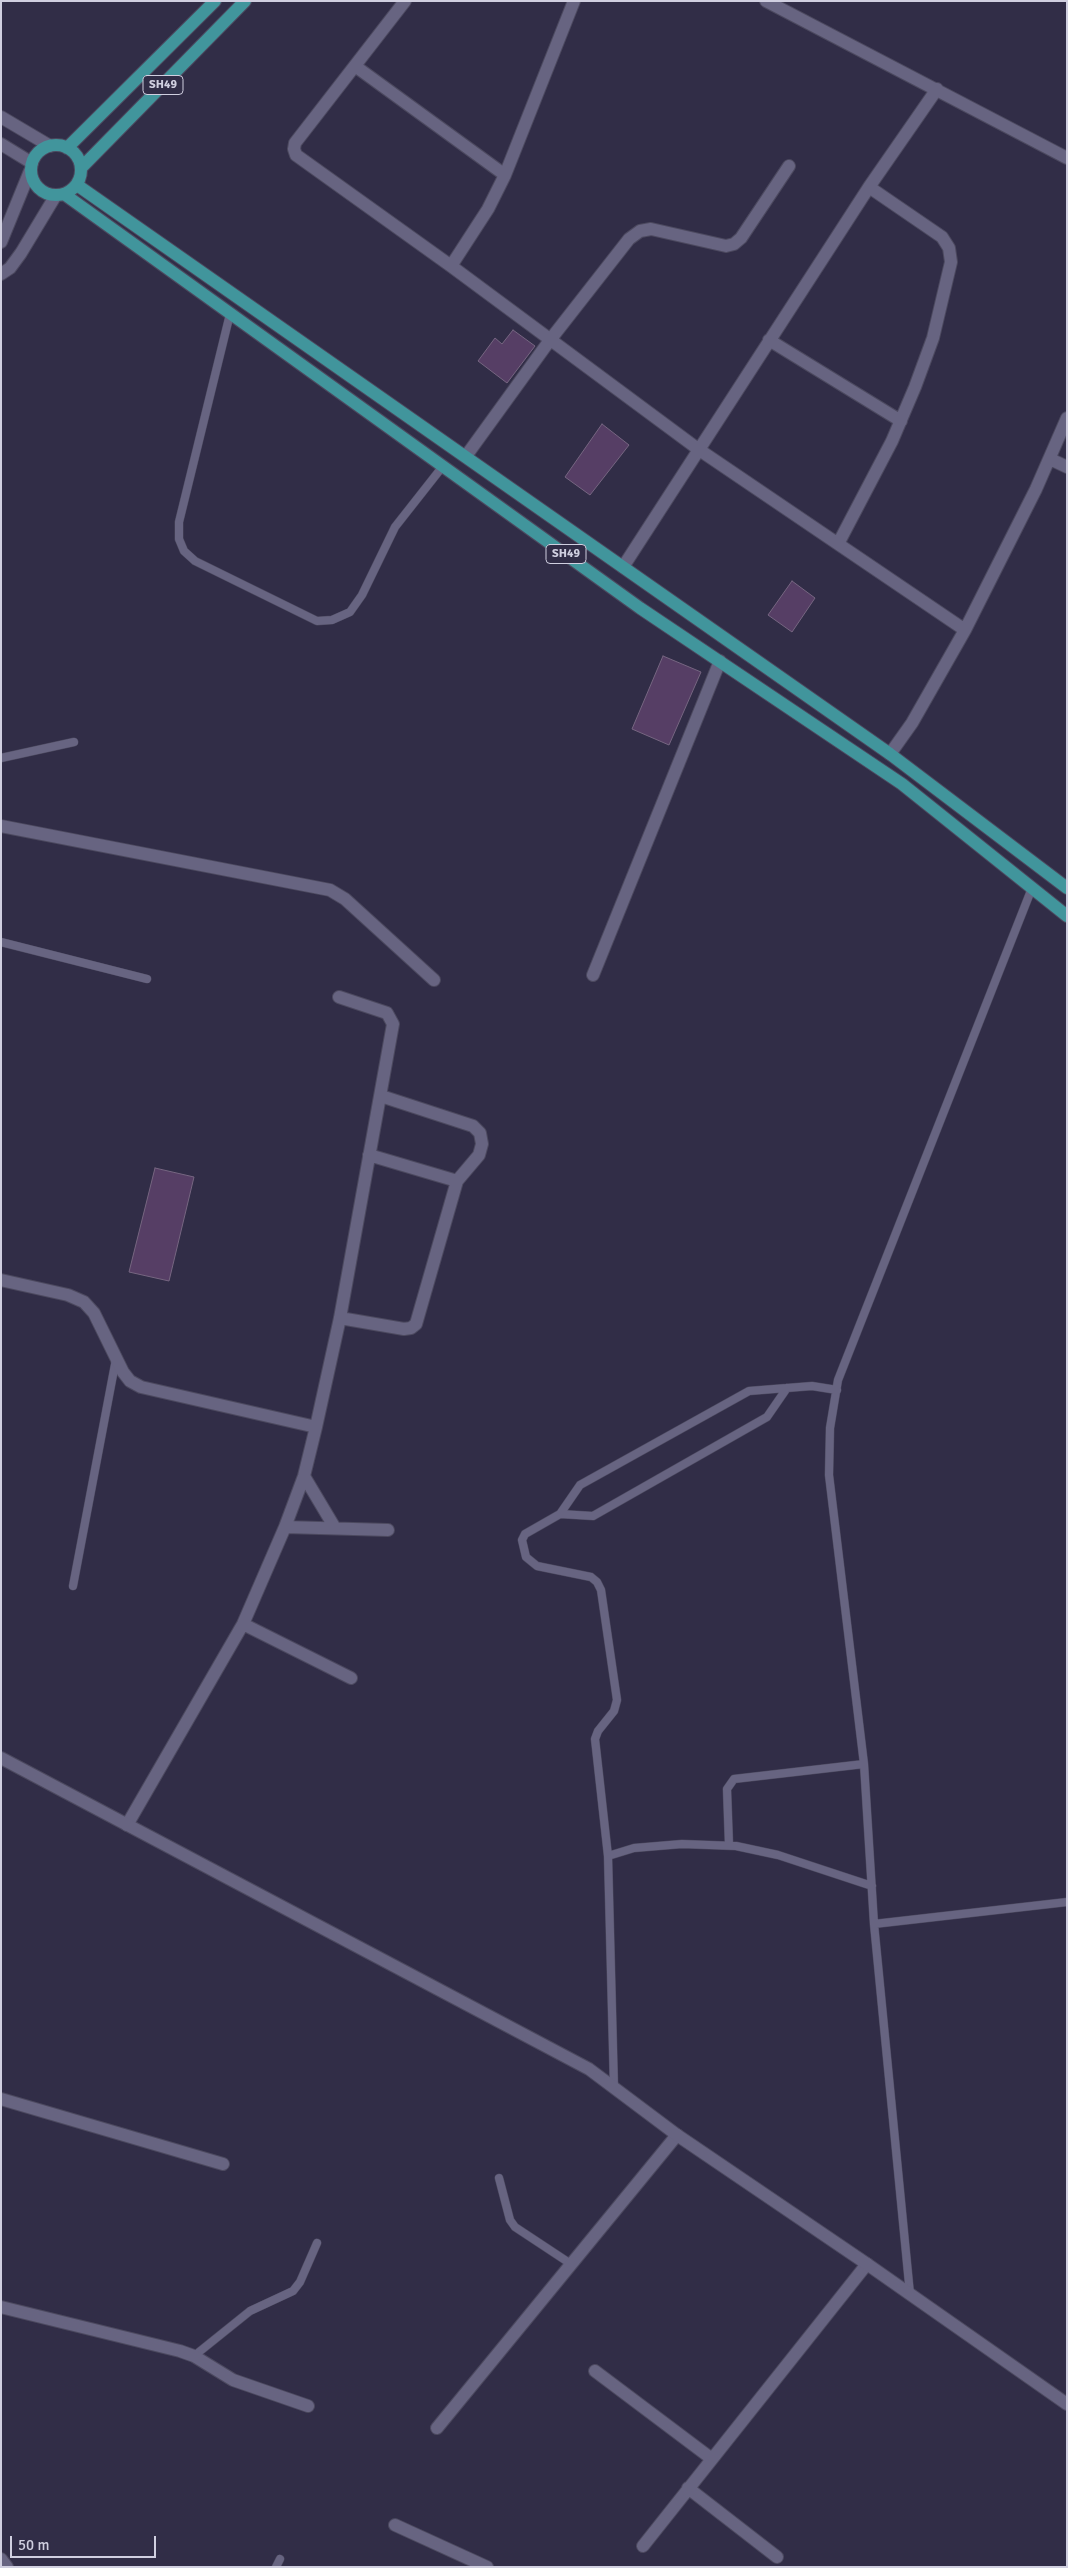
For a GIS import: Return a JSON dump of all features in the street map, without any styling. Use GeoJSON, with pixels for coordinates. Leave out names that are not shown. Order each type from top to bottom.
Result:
{"type":"FeatureCollection","features":[{"type":"Feature","properties":{"kind":"main road","name":"SH49"},"geometry":{"type":"LineString","coordinates":[[81,168],[245,1]]}},
{"type":"Feature","properties":{"kind":"main road","name":"SH49"},"geometry":{"type":"LineString","coordinates":[[67,148],[212,2]]}},
{"type":"Feature","properties":{"kind":"main road"},"geometry":{"type":"LineString","coordinates":[[50,146],[67,148],[79,160],[81,168],[76,185],[60,195],[47,194],[36,186],[31,167],[36,155],[50,146]]}},
{"type":"Feature","properties":{"kind":"main road","name":"SH49"},"geometry":{"type":"LineString","coordinates":[[76,185],[890,754],[1067,888]]}},
{"type":"Feature","properties":{"kind":"main road","name":"SH49"},"geometry":{"type":"LineString","coordinates":[[60,195],[230,314],[640,608],[902,784],[1067,916]]}},
{"type":"Feature","properties":{"kind":"street"},"geometry":{"type":"LineString","coordinates":[[405,1],[295,143],[296,155],[451,266],[698,449],[965,630]]}},
{"type":"Feature","properties":{"kind":"street"},"geometry":{"type":"LineString","coordinates":[[451,266],[488,209],[506,175],[574,1]]}},
{"type":"Feature","properties":{"kind":"street"},"geometry":{"type":"LineString","coordinates":[[766,1],[1067,158]]}},
{"type":"Feature","properties":{"kind":"street"},"geometry":{"type":"LineString","coordinates":[[355,66],[506,175]]}},
{"type":"Feature","properties":{"kind":"street"},"geometry":{"type":"LineString","coordinates":[[623,567],[869,187],[937,89]]}},
{"type":"Feature","properties":{"kind":"street"},"geometry":{"type":"LineString","coordinates":[[1,117],[50,146]]}},
{"type":"Feature","properties":{"kind":"street"},"geometry":{"type":"LineString","coordinates":[[1,144],[31,167],[1,242]]}},
{"type":"Feature","properties":{"kind":"street"},"geometry":{"type":"LineString","coordinates":[[466,456],[550,340],[629,239],[640,231],[651,229],[726,246],[734,244],[741,238],[789,166]]}},
{"type":"Feature","properties":{"kind":"street"},"geometry":{"type":"LineString","coordinates":[[838,544],[901,421],[934,338],[951,262],[949,248],[942,237],[869,187]]}},
{"type":"Feature","properties":{"kind":"street"},"geometry":{"type":"LineString","coordinates":[[1,274],[10,268],[60,195]]}},
{"type":"Feature","properties":{"kind":"street"},"geometry":{"type":"LineString","coordinates":[[769,340],[901,421]]}},
{"type":"Feature","properties":{"kind":"street"},"geometry":{"type":"LineString","coordinates":[[890,754],[912,723],[965,630],[1050,460],[1067,418]]}},
{"type":"Feature","properties":{"kind":"street"},"geometry":{"type":"LineString","coordinates":[[1050,460],[1067,467]]}},
{"type":"Feature","properties":{"kind":"street"},"geometry":{"type":"LineString","coordinates":[[594,975],[720,661]]}},
{"type":"Feature","properties":{"kind":"street"},"geometry":{"type":"LineString","coordinates":[[1,826],[330,890],[345,899],[434,980]]}},
{"type":"Feature","properties":{"kind":"street"},"geometry":{"type":"LineString","coordinates":[[127,1825],[243,1624],[285,1527],[304,1476],[340,1318],[393,1024],[392,1017],[387,1013],[339,997]]}},
{"type":"Feature","properties":{"kind":"street"},"geometry":{"type":"LineString","coordinates":[[340,1318],[404,1329],[411,1328],[416,1324],[456,1180],[479,1155],[482,1144],[480,1133],[473,1126],[381,1096]]}},
{"type":"Feature","properties":{"kind":"street"},"geometry":{"type":"LineString","coordinates":[[369,1155],[456,1180]]}},
{"type":"Feature","properties":{"kind":"street"},"geometry":{"type":"LineString","coordinates":[[1,1280],[68,1294],[84,1302],[94,1313],[116,1358],[130,1381],[141,1387],[316,1427]]}},
{"type":"Feature","properties":{"kind":"street"},"geometry":{"type":"LineString","coordinates":[[304,1476],[335,1528]]}},
{"type":"Feature","properties":{"kind":"street"},"geometry":{"type":"LineString","coordinates":[[285,1527],[388,1530]]}},
{"type":"Feature","properties":{"kind":"street"},"geometry":{"type":"LineString","coordinates":[[243,1624],[351,1678]]}},
{"type":"Feature","properties":{"kind":"street"},"geometry":{"type":"LineString","coordinates":[[1,1758],[589,2069],[676,2135],[867,2264],[1067,2404]]}},
{"type":"Feature","properties":{"kind":"street"},"geometry":{"type":"LineString","coordinates":[[1,2099],[223,2164]]}},
{"type":"Feature","properties":{"kind":"street"},"geometry":{"type":"LineString","coordinates":[[437,2428],[676,2135]]}},
{"type":"Feature","properties":{"kind":"street"},"geometry":{"type":"LineString","coordinates":[[643,2546],[867,2264]]}},
{"type":"Feature","properties":{"kind":"street"},"geometry":{"type":"LineString","coordinates":[[1,2307],[194,2356],[218,2373],[232,2380],[308,2406]]}},
{"type":"Feature","properties":{"kind":"street"},"geometry":{"type":"LineString","coordinates":[[595,2371],[712,2459]]}},
{"type":"Feature","properties":{"kind":"street"},"geometry":{"type":"LineString","coordinates":[[688,2488],[777,2557]]}},
{"type":"Feature","properties":{"kind":"street"},"geometry":{"type":"LineString","coordinates":[[395,2525],[486,2567]]}},
{"type":"Feature","properties":{"kind":"street"},"geometry":{"type":"LineString","coordinates":[[1,2559],[7,2567]]}},
{"type":"Feature","properties":{"kind":"lane"},"geometry":{"type":"LineString","coordinates":[[230,314],[180,522],[179,539],[184,551],[195,561],[317,621],[332,620],[350,612],[362,595],[395,526],[443,466]]}},
{"type":"Feature","properties":{"kind":"lane"},"geometry":{"type":"LineString","coordinates":[[1,758],[74,742]]}},
{"type":"Feature","properties":{"kind":"lane"},"geometry":{"type":"LineString","coordinates":[[910,2294],[874,1924],[864,1764],[829,1475],[830,1428],[842,1370],[1032,888]]}},
{"type":"Feature","properties":{"kind":"lane"},"geometry":{"type":"LineString","coordinates":[[1,942],[147,979]]}},
{"type":"Feature","properties":{"kind":"lane"},"geometry":{"type":"LineString","coordinates":[[73,1586],[116,1358]]}},
{"type":"Feature","properties":{"kind":"lane"},"geometry":{"type":"LineString","coordinates":[[614,2088],[608,1856],[595,1740],[598,1731],[614,1711],[617,1700],[601,1590],[597,1582],[591,1577],[537,1566],[526,1557],[522,1548],[525,1534],[560,1514],[580,1485],[749,1391],[812,1386],[837,1390]]}},
{"type":"Feature","properties":{"kind":"lane"},"geometry":{"type":"LineString","coordinates":[[560,1514],[593,1516],[767,1417],[787,1388]]}},
{"type":"Feature","properties":{"kind":"lane"},"geometry":{"type":"LineString","coordinates":[[729,1845],[727,1789],[729,1783],[734,1779],[864,1764]]}},
{"type":"Feature","properties":{"kind":"lane"},"geometry":{"type":"LineString","coordinates":[[608,1856],[634,1848],[682,1844],[729,1845],[778,1855],[872,1886]]}},
{"type":"Feature","properties":{"kind":"lane"},"geometry":{"type":"LineString","coordinates":[[874,1924],[1067,1902]]}},
{"type":"Feature","properties":{"kind":"lane"},"geometry":{"type":"LineString","coordinates":[[499,2178],[510,2220],[515,2227],[571,2264]]}},
{"type":"Feature","properties":{"kind":"lane"},"geometry":{"type":"LineString","coordinates":[[194,2356],[250,2311],[293,2291],[300,2282],[317,2243]]}},
{"type":"Feature","properties":{"kind":"lane"},"geometry":{"type":"LineString","coordinates":[[276,2567],[280,2559]]}},
{"type":"Feature","properties":{"kind":"building"},"geometry":{"type":"Polygon","coordinates":[[[513,330],[535,346],[507,383],[478,361],[495,338],[502,344],[513,330]]]}},
{"type":"Feature","properties":{"kind":"building"},"geometry":{"type":"Polygon","coordinates":[[[602,424],[629,445],[590,495],[565,477],[602,424]]]}},
{"type":"Feature","properties":{"kind":"building"},"geometry":{"type":"Polygon","coordinates":[[[792,581],[815,598],[792,632],[768,615],[792,581]]]}},
{"type":"Feature","properties":{"kind":"building"},"geometry":{"type":"Polygon","coordinates":[[[663,656],[701,672],[669,745],[632,729],[663,656]]]}},
{"type":"Feature","properties":{"kind":"building"},"geometry":{"type":"Polygon","coordinates":[[[155,1168],[194,1177],[169,1281],[129,1272],[155,1168]]]}}]}
